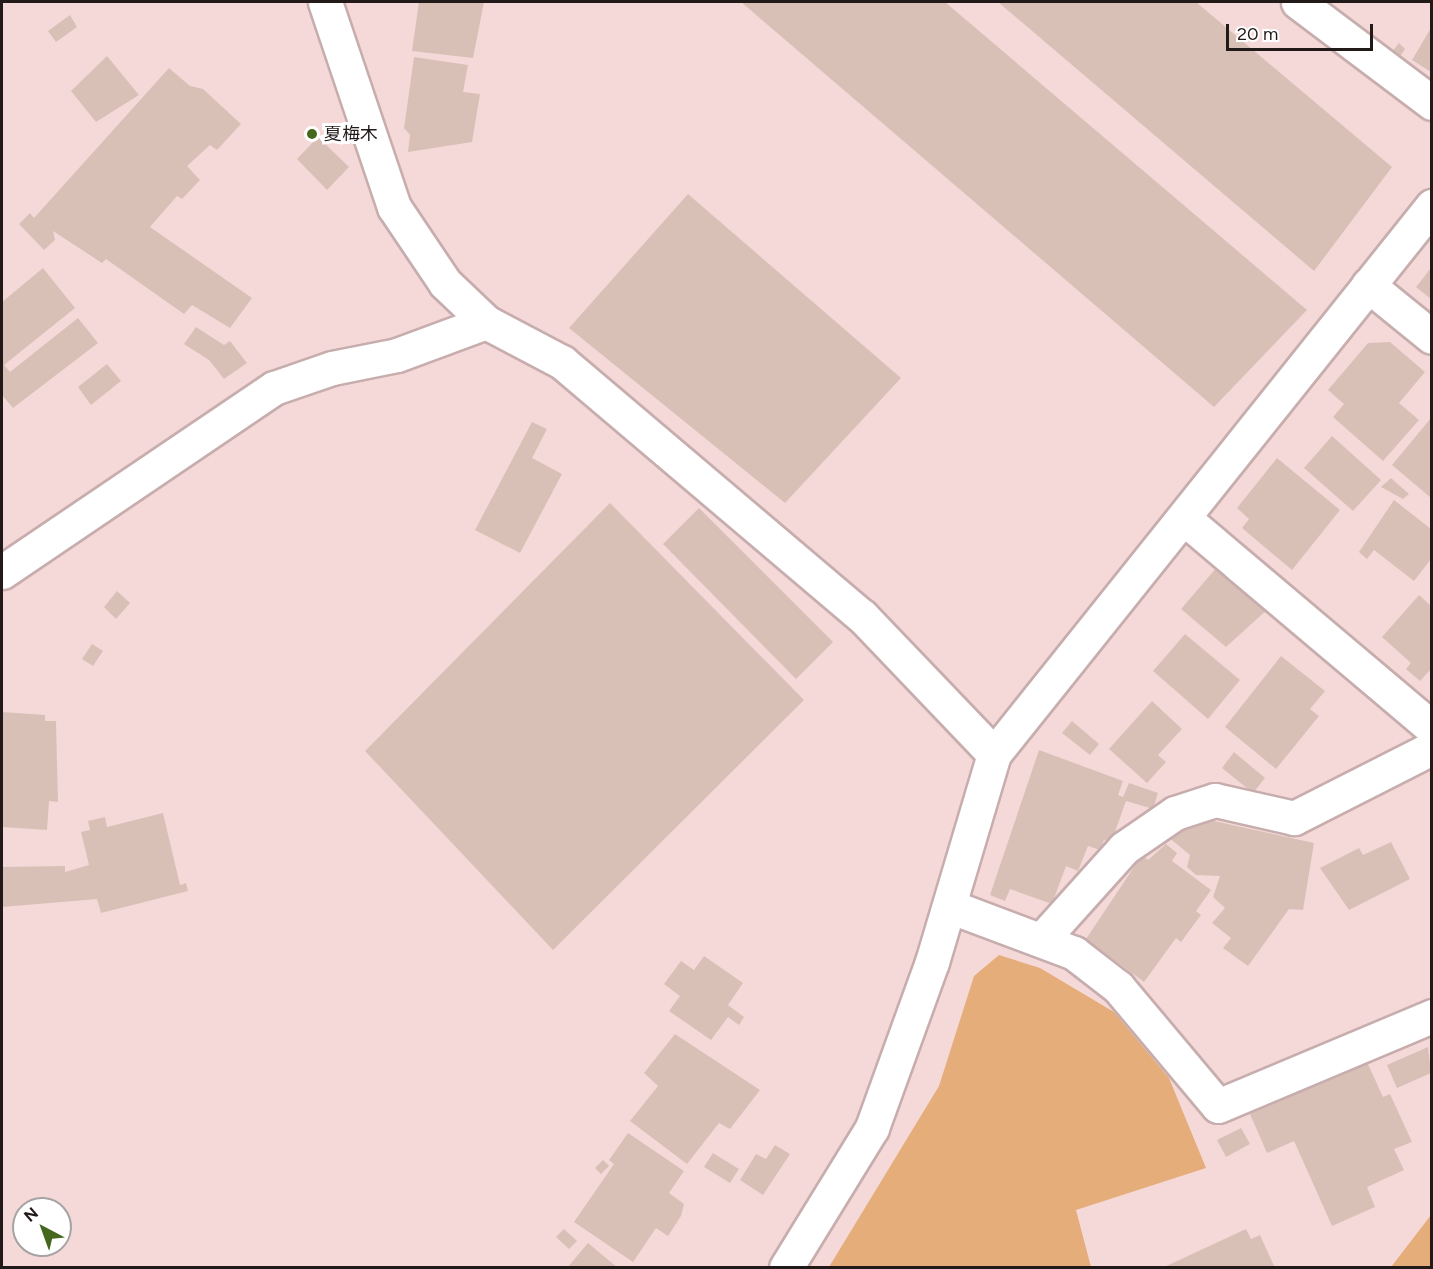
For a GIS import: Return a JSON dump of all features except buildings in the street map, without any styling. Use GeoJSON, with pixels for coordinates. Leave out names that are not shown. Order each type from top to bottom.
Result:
{"type":"FeatureCollection","features":[{"type":"Feature","properties":{"kind":"street"},"geometry":{"type":"LineString","coordinates":[[324,2],[394,207],[413,242],[445,283],[486,322],[562,362],[640,425],[862,616],[994,754]]}},
{"type":"Feature","properties":{"kind":"street"},"geometry":{"type":"LineString","coordinates":[[1298,2],[1431,103]]}},
{"type":"Feature","properties":{"kind":"street"},"geometry":{"type":"LineString","coordinates":[[786,1268],[872,1128],[949,906],[994,754],[1186,520],[1431,206]]}},
{"type":"Feature","properties":{"kind":"street"},"geometry":{"type":"LineString","coordinates":[[1368,285],[1431,337]]}},
{"type":"Feature","properties":{"kind":"street"},"geometry":{"type":"LineString","coordinates":[[2,572],[274,388],[332,368],[397,355],[486,322]]}},
{"type":"Feature","properties":{"kind":"street"},"geometry":{"type":"LineString","coordinates":[[1186,520],[1431,728]]}},
{"type":"Feature","properties":{"kind":"street"},"geometry":{"type":"LineString","coordinates":[[1044,937],[1124,848],[1175,813],[1215,801],[1294,818],[1431,748]]}},
{"type":"Feature","properties":{"kind":"street"},"geometry":{"type":"LineString","coordinates":[[949,906],[1044,937],[1118,987],[1218,1106],[1431,1016]]}},
{"type":"Feature","properties":{"kind":"shaded area"},"geometry":{"type":"Polygon","coordinates":[[[999,955],[1040,968],[1114,1012],[1169,1078],[1206,1168],[1076,1210],[1091,1267],[829,1267],[939,1086],[974,976],[999,955]]]}},
{"type":"Feature","properties":{"kind":"shaded area"},"geometry":{"type":"Polygon","coordinates":[[[1431,1215],[1431,1267],[1391,1267],[1431,1215]]]}},
{"type":"Feature","properties":{"kind":"place","name":"夏梅木"},"geometry":{"type":"Point","coordinates":[312,134]}}]}
